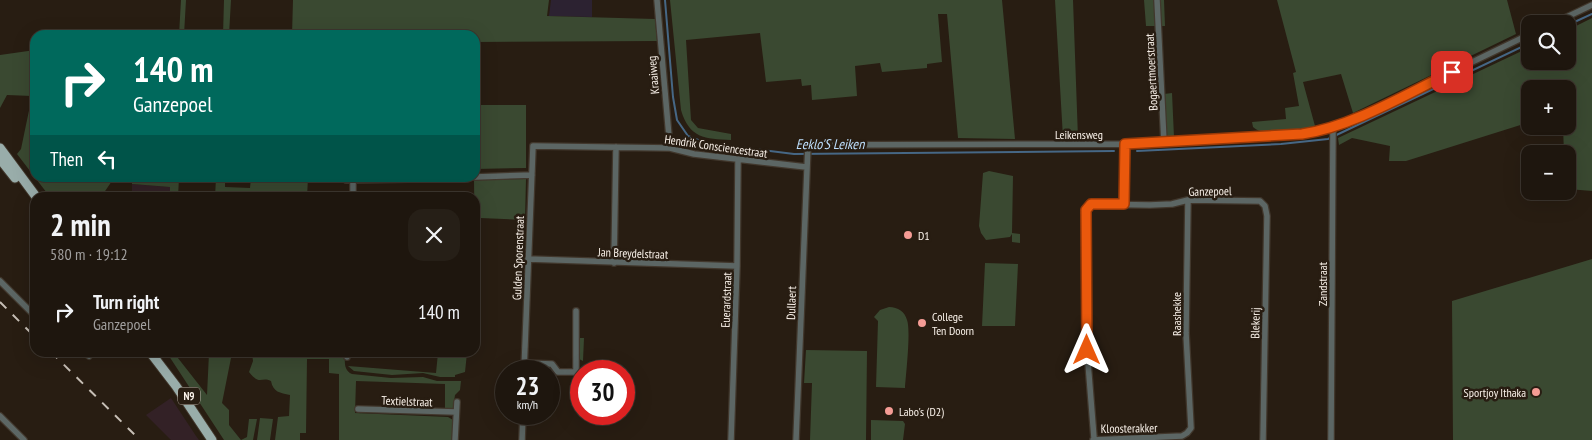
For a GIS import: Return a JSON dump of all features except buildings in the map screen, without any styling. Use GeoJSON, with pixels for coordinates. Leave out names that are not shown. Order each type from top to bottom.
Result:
{"type":"FeatureCollection","features":[{"type":"Feature","properties":{"kind":"main road"},"geometry":{"type":"LineString","coordinates":[[0,148],[33,192]]}},
{"type":"Feature","properties":{"kind":"main road"},"geometry":{"type":"LineString","coordinates":[[0,159],[30,197]]}},
{"type":"Feature","properties":{"kind":"main road","name":"N9"},"geometry":{"type":"LineString","coordinates":[[154,357],[176,386],[212,440]]}},
{"type":"Feature","properties":{"kind":"main road","name":"N9"},"geometry":{"type":"LineString","coordinates":[[161,357],[219,440]]}},
{"type":"Feature","properties":{"kind":"street","name":"Kraaiweg"},"geometry":{"type":"LineString","coordinates":[[657,0],[670,148]]}},
{"type":"Feature","properties":{"kind":"street","name":"Bogaertmoerstraat"},"geometry":{"type":"LineString","coordinates":[[1157,0],[1164,142]]}},
{"type":"Feature","properties":{"kind":"street"},"geometry":{"type":"LineString","coordinates":[[1571,15],[1592,5]]}},
{"type":"Feature","properties":{"kind":"street","name":"Leikensweg"},"geometry":{"type":"LineString","coordinates":[[806,167],[808,145],[820,144],[1125,144],[1302,134],[1333,130],[1521,38]]}},
{"type":"Feature","properties":{"kind":"street","name":"Zandstraat"},"geometry":{"type":"LineString","coordinates":[[1332,440],[1333,130]]}},
{"type":"Feature","properties":{"kind":"street"},"geometry":{"type":"LineString","coordinates":[[1124,204],[1125,144]]}},
{"type":"Feature","properties":{"kind":"street","name":"Hendrik Consciencestraat"},"geometry":{"type":"LineString","coordinates":[[533,146],[670,148],[694,154],[806,167]]}},
{"type":"Feature","properties":{"kind":"street","name":"Gulden Sporenstraat"},"geometry":{"type":"LineString","coordinates":[[524,360],[533,146]]}},
{"type":"Feature","properties":{"kind":"street"},"geometry":{"type":"LineString","coordinates":[[614,263],[616,148]]}},
{"type":"Feature","properties":{"kind":"street","name":"Euerardstraat"},"geometry":{"type":"LineString","coordinates":[[730,440],[737,266],[738,160]]}},
{"type":"Feature","properties":{"kind":"street","name":"Dullaert"},"geometry":{"type":"LineString","coordinates":[[796,440],[806,167]]}},
{"type":"Feature","properties":{"kind":"street"},"geometry":{"type":"LineString","coordinates":[[480,177],[532,176]]}},
{"type":"Feature","properties":{"kind":"street","name":"Ganzepoel"},"geometry":{"type":"LineString","coordinates":[[1093,439],[1087,350],[1086,210],[1091,204],[1172,204],[1188,200],[1260,201],[1265,206]]}},
{"type":"Feature","properties":{"kind":"street","name":"Raashekke"},"geometry":{"type":"LineString","coordinates":[[1188,200],[1186,333],[1191,428]]}},
{"type":"Feature","properties":{"kind":"street","name":"Blekerij"},"geometry":{"type":"LineString","coordinates":[[1263,440],[1267,216],[1265,206]]}},
{"type":"Feature","properties":{"kind":"street","name":"Jan Breydelstraat"},"geometry":{"type":"LineString","coordinates":[[528,259],[737,266]]}},
{"type":"Feature","properties":{"kind":"street"},"geometry":{"type":"LineString","coordinates":[[0,281],[30,311]]}},
{"type":"Feature","properties":{"kind":"street"},"geometry":{"type":"LineString","coordinates":[[560,372],[576,372],[576,311]]}},
{"type":"Feature","properties":{"kind":"street"},"geometry":{"type":"LineString","coordinates":[[455,440],[457,402]]}},
{"type":"Feature","properties":{"kind":"street","name":"Textielstraat"},"geometry":{"type":"LineString","coordinates":[[358,409],[456,412]]}},
{"type":"Feature","properties":{"kind":"street"},"geometry":{"type":"LineString","coordinates":[[0,416],[24,440]]}},
{"type":"Feature","properties":{"kind":"street"},"geometry":{"type":"LineString","coordinates":[[522,425],[522,440]]}},
{"type":"Feature","properties":{"kind":"street","name":"Kloosterakker"},"geometry":{"type":"LineString","coordinates":[[1093,439],[1167,438],[1187,434],[1191,428]]}},
{"type":"Feature","properties":{"kind":"shaded area"},"geometry":{"type":"Polygon","coordinates":[[[551,0],[592,0],[592,17],[549,16],[551,0]]]}},
{"type":"Feature","properties":{"kind":"shaded area"},"geometry":{"type":"Polygon","coordinates":[[[132,184],[170,187],[170,192],[132,192],[132,184]]]}},
{"type":"Feature","properties":{"kind":"shaded area"},"geometry":{"type":"Polygon","coordinates":[[[171,398],[199,440],[171,440],[146,415],[171,398]]]}},
{"type":"Feature","properties":{"kind":"green space"},"geometry":{"type":"Polygon","coordinates":[[[181,0],[186,0],[184,30],[179,30],[181,0]]]}},
{"type":"Feature","properties":{"kind":"green space"},"geometry":{"type":"Polygon","coordinates":[[[224,0],[231,0],[229,30],[223,30],[224,0]]]}},
{"type":"Feature","properties":{"kind":"green space"},"geometry":{"type":"Polygon","coordinates":[[[293,0],[549,0],[547,16],[655,19],[657,41],[480,42],[480,30],[292,30],[293,0]]]}},
{"type":"Feature","properties":{"kind":"green space"},"geometry":{"type":"Polygon","coordinates":[[[670,0],[1002,0],[1015,139],[958,138],[947,14],[938,14],[942,62],[927,64],[927,68],[882,72],[880,63],[855,66],[857,96],[812,100],[811,85],[802,86],[801,79],[766,82],[760,33],[686,40],[691,120],[698,128],[731,134],[731,140],[713,139],[699,135],[693,132],[684,119],[681,110],[670,0]]]}},
{"type":"Feature","properties":{"kind":"green space"},"geometry":{"type":"Polygon","coordinates":[[[1055,0],[1073,0],[1078,138],[1063,138],[1055,0]]]}},
{"type":"Feature","properties":{"kind":"green space"},"geometry":{"type":"Polygon","coordinates":[[[1144,0],[1164,0],[1165,26],[1146,26],[1144,0]]]}},
{"type":"Feature","properties":{"kind":"green space"},"geometry":{"type":"Polygon","coordinates":[[[1277,0],[1507,0],[1516,34],[1353,113],[1341,74],[1303,82],[1315,126],[1292,131],[1265,132],[1253,127],[1252,122],[1286,119],[1285,108],[1299,106],[1293,73],[1296,72],[1277,0]]]}},
{"type":"Feature","properties":{"kind":"green space"},"geometry":{"type":"Polygon","coordinates":[[[1592,18],[1592,191],[1576,190],[1576,145],[1564,145],[1563,135],[1576,135],[1576,80],[1521,80],[1521,125],[1406,161],[1389,161],[1390,146],[1352,138],[1339,145],[1338,138],[1521,51],[1521,70],[1576,70],[1576,26],[1592,18]]]}},
{"type":"Feature","properties":{"kind":"green space"},"geometry":{"type":"Polygon","coordinates":[[[30,51],[30,96],[7,95],[0,108],[0,55],[30,51]]]}},
{"type":"Feature","properties":{"kind":"green space"},"geometry":{"type":"Polygon","coordinates":[[[1172,93],[1174,137],[1166,138],[1164,94],[1172,93]]]}},
{"type":"Feature","properties":{"kind":"green space"},"geometry":{"type":"Polygon","coordinates":[[[480,105],[526,105],[526,168],[480,169],[480,105]]]}},
{"type":"Feature","properties":{"kind":"green space"},"geometry":{"type":"Polygon","coordinates":[[[30,106],[30,171],[17,154],[21,149],[30,106]]]}},
{"type":"Feature","properties":{"kind":"green space"},"geometry":{"type":"Polygon","coordinates":[[[989,171],[1013,176],[1012,233],[1020,234],[1020,243],[1012,242],[1012,234],[1010,237],[986,240],[981,233],[979,226],[983,173],[989,171]]]}},
{"type":"Feature","properties":{"kind":"green space"},"geometry":{"type":"Polygon","coordinates":[[[526,179],[525,220],[480,218],[480,192],[474,192],[474,182],[480,182],[480,180],[526,179]]]}},
{"type":"Feature","properties":{"kind":"green space"},"geometry":{"type":"Polygon","coordinates":[[[38,182],[111,182],[104,192],[46,192],[38,182]]]}},
{"type":"Feature","properties":{"kind":"green space"},"geometry":{"type":"Polygon","coordinates":[[[132,182],[179,182],[178,192],[170,192],[170,187],[132,184],[132,182]]]}},
{"type":"Feature","properties":{"kind":"green space"},"geometry":{"type":"Polygon","coordinates":[[[216,182],[225,182],[225,187],[250,188],[251,182],[308,182],[307,192],[215,192],[216,182]]]}},
{"type":"Feature","properties":{"kind":"green space"},"geometry":{"type":"Polygon","coordinates":[[[1592,259],[1592,440],[1453,440],[1452,301],[1592,259]]]}},
{"type":"Feature","properties":{"kind":"green space"},"geometry":{"type":"Polygon","coordinates":[[[985,263],[1018,264],[1015,326],[982,326],[985,263]]]}},
{"type":"Feature","properties":{"kind":"green space"},"geometry":{"type":"Polygon","coordinates":[[[889,307],[903,312],[908,325],[905,388],[876,387],[878,321],[874,317],[880,310],[889,307]]]}},
{"type":"Feature","properties":{"kind":"green space"},"geometry":{"type":"Polygon","coordinates":[[[579,338],[584,338],[583,360],[579,359],[579,338]]]}},
{"type":"Feature","properties":{"kind":"green space"},"geometry":{"type":"Polygon","coordinates":[[[806,350],[867,351],[866,440],[810,440],[812,383],[804,383],[806,350]]]}},
{"type":"Feature","properties":{"kind":"green space"},"geometry":{"type":"Polygon","coordinates":[[[170,357],[177,357],[207,395],[209,357],[231,357],[222,403],[229,410],[229,425],[241,440],[224,440],[170,357]]]}},
{"type":"Feature","properties":{"kind":"green space"},"geometry":{"type":"Polygon","coordinates":[[[252,357],[345,357],[346,368],[352,374],[391,378],[423,377],[437,381],[461,381],[460,390],[455,395],[453,408],[445,410],[445,384],[356,381],[355,413],[448,417],[453,420],[452,440],[339,440],[339,374],[329,373],[329,359],[307,359],[306,433],[300,433],[300,440],[275,440],[278,417],[289,416],[290,395],[275,390],[271,381],[256,379],[249,372],[252,357]]]}},
{"type":"Feature","properties":{"kind":"green space"},"geometry":{"type":"Polygon","coordinates":[[[438,357],[467,357],[465,372],[455,375],[455,377],[440,377],[423,373],[392,375],[354,371],[348,366],[436,373],[438,357]]]}},
{"type":"Feature","properties":{"kind":"green space"},"geometry":{"type":"Polygon","coordinates":[[[260,418],[273,419],[270,440],[257,440],[260,418]]]}},
{"type":"Feature","properties":{"kind":"green space"},"geometry":{"type":"Polygon","coordinates":[[[249,419],[257,419],[253,440],[241,440],[247,437],[249,419]]]}},
{"type":"Feature","properties":{"kind":"green space"},"geometry":{"type":"Polygon","coordinates":[[[871,420],[903,421],[905,424],[903,440],[871,440],[871,420]]]}},
{"type":"Feature","properties":{"kind":"waterway","name":"Eeklo'S Leiken"},"geometry":{"type":"LineString","coordinates":[[665,0],[673,97],[677,120],[688,136],[706,143],[794,154],[1114,151]]}},
{"type":"Feature","properties":{"kind":"waterway","name":"Eeklo'S Leiken"},"geometry":{"type":"LineString","coordinates":[[1576,21],[1592,14]]}},
{"type":"Feature","properties":{"kind":"waterway","name":"Eeklo'S Leiken"},"geometry":{"type":"LineString","coordinates":[[1137,151],[1281,144],[1328,139],[1521,47]]}},
{"type":"Feature","properties":{"kind":"railway"},"geometry":{"type":"LineString","coordinates":[[0,302],[30,332]]}},
{"type":"Feature","properties":{"kind":"railway"},"geometry":{"type":"LineString","coordinates":[[56,357],[140,440]]}},
{"type":"Feature","properties":{"kind":"place","name":"D1"},"geometry":{"type":"Point","coordinates":[908,235]}},
{"type":"Feature","properties":{"kind":"place","name":"College Ten Doorn"},"geometry":{"type":"Point","coordinates":[922,323]}},
{"type":"Feature","properties":{"kind":"place","name":"Sportjoy Ithaka"},"geometry":{"type":"Point","coordinates":[1536,392]}},
{"type":"Feature","properties":{"kind":"place","name":"Labo's (D2)"},"geometry":{"type":"Point","coordinates":[889,411]}},
{"type":"Feature","properties":{"kind":"route"},"geometry":{"type":"LineString","coordinates":[[1087,350],[1086,210],[1091,204],[1124,204],[1125,144],[1302,134],[1323,131],[1342,125],[1452,72]]}}]}
